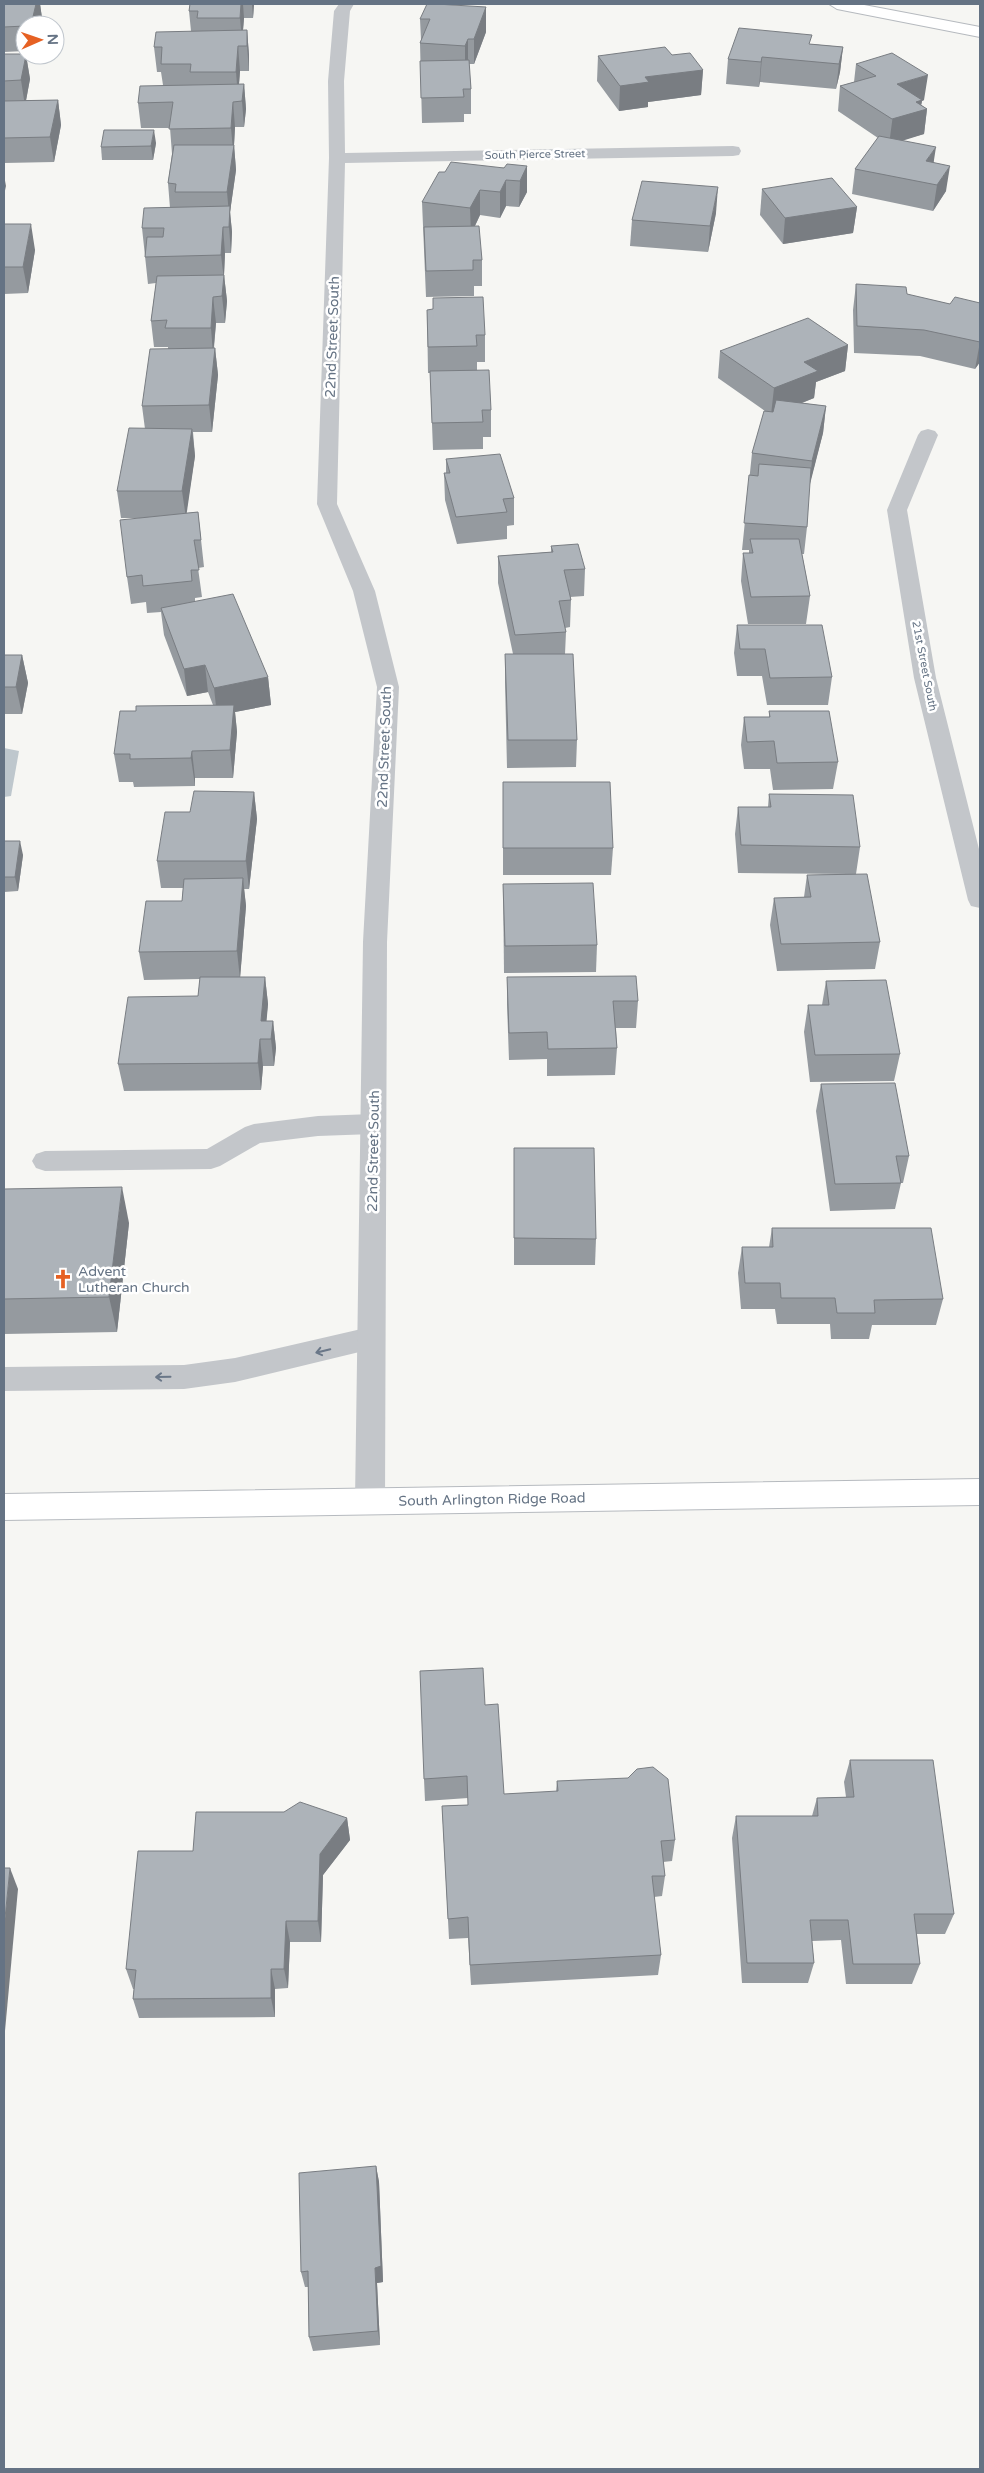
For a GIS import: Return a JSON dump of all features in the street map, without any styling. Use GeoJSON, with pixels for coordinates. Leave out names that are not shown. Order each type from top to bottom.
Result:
{"type":"FeatureCollection","features":[{"type":"Feature","properties":{"kind":"main road"},"geometry":{"type":"LineString","coordinates":[[838,4],[980,32]]}},
{"type":"Feature","properties":{"kind":"main road","name":"South Arlington Ridge Road"},"geometry":{"type":"LineString","coordinates":[[4,1508],[980,1492]]}},
{"type":"Feature","properties":{"kind":"street","name":"22nd Street South"},"geometry":{"type":"LineString","coordinates":[[346,4],[342,11],[336,81],[337,158],[327,504],[364,591],[388,688],[375,942],[370,1501]]}},
{"type":"Feature","properties":{"kind":"street","name":"South Pierce Street"},"geometry":{"type":"LineString","coordinates":[[337,158],[733,150]]}},
{"type":"Feature","properties":{"kind":"street","name":"21st Street South"},"geometry":{"type":"LineString","coordinates":[[928,434],[897,510],[925,678],[980,900]]}},
{"type":"Feature","properties":{"kind":"street"},"geometry":{"type":"LineString","coordinates":[[45,1161],[211,1159],[254,1134],[318,1126],[373,1124]]}},
{"type":"Feature","properties":{"kind":"street"},"geometry":{"type":"LineString","coordinates":[[4,1379],[184,1377],[235,1370],[370,1339]]}},
{"type":"Feature","properties":{"kind":"shaded area"},"geometry":{"type":"Polygon","coordinates":[[[4,748],[19,751],[11,796],[4,797],[4,748]]]}},
{"type":"Feature","properties":{"kind":"building"},"geometry":{"type":"Polygon","coordinates":[[[4,4],[36,4],[33,15],[15,15],[15,26],[4,27],[4,4]]]}},
{"type":"Feature","properties":{"kind":"building"},"geometry":{"type":"Polygon","coordinates":[[[190,4],[241,4],[240,18],[197,18],[198,11],[189,11],[190,4]]]}},
{"type":"Feature","properties":{"kind":"building"},"geometry":{"type":"Polygon","coordinates":[[[427,4],[486,7],[474,39],[468,39],[465,46],[420,43],[430,19],[420,19],[427,4]]]}},
{"type":"Feature","properties":{"kind":"building"},"geometry":{"type":"Polygon","coordinates":[[[739,28],[812,35],[809,44],[843,47],[839,64],[762,57],[761,62],[728,59],[739,28]]]}},
{"type":"Feature","properties":{"kind":"building"},"geometry":{"type":"Polygon","coordinates":[[[247,30],[247,46],[238,46],[236,72],[190,72],[191,64],[161,64],[162,47],[154,47],[156,32],[247,30]]]}},
{"type":"Feature","properties":{"kind":"building"},"geometry":{"type":"Polygon","coordinates":[[[665,47],[672,55],[690,53],[703,70],[645,77],[649,82],[620,86],[598,56],[665,47]]]}},
{"type":"Feature","properties":{"kind":"building"},"geometry":{"type":"Polygon","coordinates":[[[892,53],[928,75],[897,84],[922,100],[916,102],[927,109],[892,119],[840,86],[876,76],[856,64],[892,53]]]}},
{"type":"Feature","properties":{"kind":"building"},"geometry":{"type":"Polygon","coordinates":[[[4,54],[15,54],[15,65],[24,65],[21,80],[4,81],[4,54]]]}},
{"type":"Feature","properties":{"kind":"building"},"geometry":{"type":"Polygon","coordinates":[[[469,60],[471,89],[463,89],[464,97],[421,98],[420,61],[469,60]]]}},
{"type":"Feature","properties":{"kind":"building"},"geometry":{"type":"Polygon","coordinates":[[[244,84],[242,101],[233,102],[231,128],[169,129],[173,102],[138,103],[140,86],[244,84]]]}},
{"type":"Feature","properties":{"kind":"building"},"geometry":{"type":"Polygon","coordinates":[[[58,100],[50,137],[4,138],[4,101],[58,100]]]}},
{"type":"Feature","properties":{"kind":"building"},"geometry":{"type":"Polygon","coordinates":[[[104,130],[154,130],[151,146],[101,147],[104,130]]]}},
{"type":"Feature","properties":{"kind":"building"},"geometry":{"type":"Polygon","coordinates":[[[879,136],[936,147],[926,161],[950,166],[937,185],[855,169],[879,136]]]}},
{"type":"Feature","properties":{"kind":"building"},"geometry":{"type":"Polygon","coordinates":[[[174,145],[234,145],[227,192],[175,192],[176,184],[168,183],[174,145]]]}},
{"type":"Feature","properties":{"kind":"building"},"geometry":{"type":"Polygon","coordinates":[[[451,162],[504,168],[507,164],[527,166],[520,181],[506,180],[500,192],[480,190],[470,208],[422,202],[439,172],[445,172],[451,162]]]}},
{"type":"Feature","properties":{"kind":"building"},"geometry":{"type":"Polygon","coordinates":[[[832,178],[857,207],[785,218],[762,189],[832,178]]]}},
{"type":"Feature","properties":{"kind":"building"},"geometry":{"type":"Polygon","coordinates":[[[642,181],[718,187],[710,226],[632,220],[642,181]]]}},
{"type":"Feature","properties":{"kind":"building"},"geometry":{"type":"Polygon","coordinates":[[[230,206],[229,227],[223,227],[221,255],[145,257],[147,237],[163,237],[164,228],[142,228],[144,208],[230,206]]]}},
{"type":"Feature","properties":{"kind":"building"},"geometry":{"type":"Polygon","coordinates":[[[4,224],[31,224],[23,267],[4,267],[4,224]]]}},
{"type":"Feature","properties":{"kind":"building"},"geometry":{"type":"Polygon","coordinates":[[[479,226],[482,260],[473,260],[473,270],[426,271],[424,227],[479,226]]]}},
{"type":"Feature","properties":{"kind":"building"},"geometry":{"type":"Polygon","coordinates":[[[224,275],[222,296],[213,297],[211,328],[165,328],[167,320],[151,321],[157,276],[224,275]]]}},
{"type":"Feature","properties":{"kind":"building"},"geometry":{"type":"Polygon","coordinates":[[[856,284],[906,287],[907,294],[950,304],[955,297],[980,303],[980,342],[924,330],[857,326],[856,284]]]}},
{"type":"Feature","properties":{"kind":"building"},"geometry":{"type":"Polygon","coordinates":[[[483,297],[485,335],[476,335],[477,346],[428,347],[427,310],[433,309],[433,298],[483,297]]]}},
{"type":"Feature","properties":{"kind":"building"},"geometry":{"type":"Polygon","coordinates":[[[808,318],[848,345],[804,362],[818,371],[774,388],[720,351],[808,318]]]}},
{"type":"Feature","properties":{"kind":"building"},"geometry":{"type":"Polygon","coordinates":[[[215,348],[209,405],[142,406],[150,349],[215,348]]]}},
{"type":"Feature","properties":{"kind":"building"},"geometry":{"type":"Polygon","coordinates":[[[489,370],[491,410],[482,410],[483,422],[432,423],[430,371],[489,370]]]}},
{"type":"Feature","properties":{"kind":"building"},"geometry":{"type":"Polygon","coordinates":[[[776,400],[826,406],[812,461],[752,453],[764,411],[773,412],[776,400]]]}},
{"type":"Feature","properties":{"kind":"building"},"geometry":{"type":"Polygon","coordinates":[[[129,428],[192,429],[182,491],[117,491],[129,428]]]}},
{"type":"Feature","properties":{"kind":"building"},"geometry":{"type":"Polygon","coordinates":[[[500,454],[514,498],[503,499],[507,512],[456,517],[444,473],[450,473],[446,459],[500,454]]]}},
{"type":"Feature","properties":{"kind":"building"},"geometry":{"type":"Polygon","coordinates":[[[759,464],[811,468],[807,527],[744,523],[749,475],[758,476],[759,464]]]}},
{"type":"Feature","properties":{"kind":"building"},"geometry":{"type":"Polygon","coordinates":[[[198,512],[201,540],[194,540],[199,570],[191,570],[192,581],[143,586],[142,575],[127,577],[120,520],[198,512]]]}},
{"type":"Feature","properties":{"kind":"building"},"geometry":{"type":"Polygon","coordinates":[[[750,539],[799,539],[810,596],[751,597],[743,553],[753,553],[750,539]]]}},
{"type":"Feature","properties":{"kind":"building"},"geometry":{"type":"Polygon","coordinates":[[[578,544],[585,569],[564,570],[571,600],[559,601],[566,632],[515,635],[498,556],[553,552],[551,546],[578,544]]]}},
{"type":"Feature","properties":{"kind":"building"},"geometry":{"type":"Polygon","coordinates":[[[233,594],[268,677],[214,688],[205,665],[184,669],[161,608],[233,594]]]}},
{"type":"Feature","properties":{"kind":"building"},"geometry":{"type":"Polygon","coordinates":[[[737,625],[822,625],[832,677],[770,678],[765,649],[740,649],[737,625]]]}},
{"type":"Feature","properties":{"kind":"building"},"geometry":{"type":"Polygon","coordinates":[[[505,654],[573,654],[577,740],[508,740],[505,654]]]}},
{"type":"Feature","properties":{"kind":"building"},"geometry":{"type":"Polygon","coordinates":[[[4,655],[22,655],[16,687],[4,687],[4,655]]]}},
{"type":"Feature","properties":{"kind":"building"},"geometry":{"type":"Polygon","coordinates":[[[234,705],[230,750],[192,751],[191,758],[130,759],[130,754],[114,754],[120,711],[136,711],[136,706],[234,705]]]}},
{"type":"Feature","properties":{"kind":"building"},"geometry":{"type":"Polygon","coordinates":[[[769,711],[829,711],[838,762],[777,763],[774,741],[747,742],[744,717],[770,717],[769,711]]]}},
{"type":"Feature","properties":{"kind":"building"},"geometry":{"type":"Polygon","coordinates":[[[503,782],[610,782],[613,848],[503,848],[503,782]]]}},
{"type":"Feature","properties":{"kind":"building"},"geometry":{"type":"Polygon","coordinates":[[[194,791],[254,792],[246,861],[157,861],[165,812],[190,812],[194,791]]]}},
{"type":"Feature","properties":{"kind":"building"},"geometry":{"type":"Polygon","coordinates":[[[769,794],[853,795],[860,847],[741,845],[738,807],[771,807],[769,794]]]}},
{"type":"Feature","properties":{"kind":"building"},"geometry":{"type":"Polygon","coordinates":[[[4,841],[20,841],[15,877],[4,877],[4,841]]]}},
{"type":"Feature","properties":{"kind":"building"},"geometry":{"type":"Polygon","coordinates":[[[867,874],[880,942],[781,944],[774,898],[811,897],[807,875],[867,874]]]}},
{"type":"Feature","properties":{"kind":"building"},"geometry":{"type":"Polygon","coordinates":[[[243,878],[237,951],[139,952],[146,901],[182,901],[184,879],[243,878]]]}},
{"type":"Feature","properties":{"kind":"building"},"geometry":{"type":"Polygon","coordinates":[[[593,883],[597,945],[505,946],[503,884],[593,883]]]}},
{"type":"Feature","properties":{"kind":"building"},"geometry":{"type":"Polygon","coordinates":[[[636,976],[638,1001],[613,1001],[617,1048],[548,1049],[547,1032],[509,1033],[507,977],[636,976]]]}},
{"type":"Feature","properties":{"kind":"building"},"geometry":{"type":"Polygon","coordinates":[[[200,977],[265,977],[261,1021],[273,1021],[271,1039],[260,1039],[258,1063],[118,1064],[128,997],[198,996],[200,977]]]}},
{"type":"Feature","properties":{"kind":"building"},"geometry":{"type":"Polygon","coordinates":[[[886,980],[900,1054],[815,1055],[808,1005],[829,1005],[826,981],[886,980]]]}},
{"type":"Feature","properties":{"kind":"building"},"geometry":{"type":"Polygon","coordinates":[[[895,1083],[909,1156],[896,1156],[901,1183],[835,1184],[821,1084],[895,1083]]]}},
{"type":"Feature","properties":{"kind":"building"},"geometry":{"type":"Polygon","coordinates":[[[514,1148],[594,1148],[596,1239],[514,1238],[514,1148]]]}},
{"type":"Feature","properties":{"kind":"building","name":"Advent Lutheran Church"},"geometry":{"type":"Polygon","coordinates":[[[122,1187],[109,1297],[4,1299],[4,1189],[122,1187]]]}},
{"type":"Feature","properties":{"kind":"building"},"geometry":{"type":"Polygon","coordinates":[[[772,1228],[931,1228],[943,1299],[874,1300],[875,1313],[837,1313],[835,1298],[781,1298],[780,1283],[745,1283],[742,1247],[773,1247],[772,1228]]]}},
{"type":"Feature","properties":{"kind":"building"},"geometry":{"type":"Polygon","coordinates":[[[483,1668],[485,1705],[498,1704],[504,1794],[558,1791],[557,1781],[628,1778],[637,1769],[653,1767],[668,1779],[675,1840],[661,1841],[665,1876],[652,1876],[661,1955],[470,1965],[468,1917],[448,1919],[442,1806],[468,1805],[467,1776],[424,1779],[420,1671],[483,1668]]]}},
{"type":"Feature","properties":{"kind":"building"},"geometry":{"type":"Polygon","coordinates":[[[850,1760],[933,1760],[954,1914],[914,1914],[920,1964],[853,1964],[848,1920],[810,1920],[814,1963],[747,1963],[736,1816],[818,1816],[817,1798],[854,1797],[850,1760]]]}},
{"type":"Feature","properties":{"kind":"building"},"geometry":{"type":"Polygon","coordinates":[[[300,1802],[347,1818],[320,1854],[318,1921],[286,1921],[284,1969],[271,1969],[271,1998],[133,1999],[136,1970],[126,1969],[138,1851],[193,1851],[196,1812],[284,1812],[300,1802]]]}},
{"type":"Feature","properties":{"kind":"building"},"geometry":{"type":"Polygon","coordinates":[[[4,1868],[10,1868],[4,1928],[4,1868]]]}},
{"type":"Feature","properties":{"kind":"building"},"geometry":{"type":"Polygon","coordinates":[[[376,2166],[381,2266],[375,2268],[378,2331],[309,2337],[308,2271],[301,2272],[299,2173],[376,2166]]]}},
{"type":"Feature","properties":{"kind":"place","name":"Advent Lutheran Church"},"geometry":{"type":"Point","coordinates":[63,1279]}}]}
